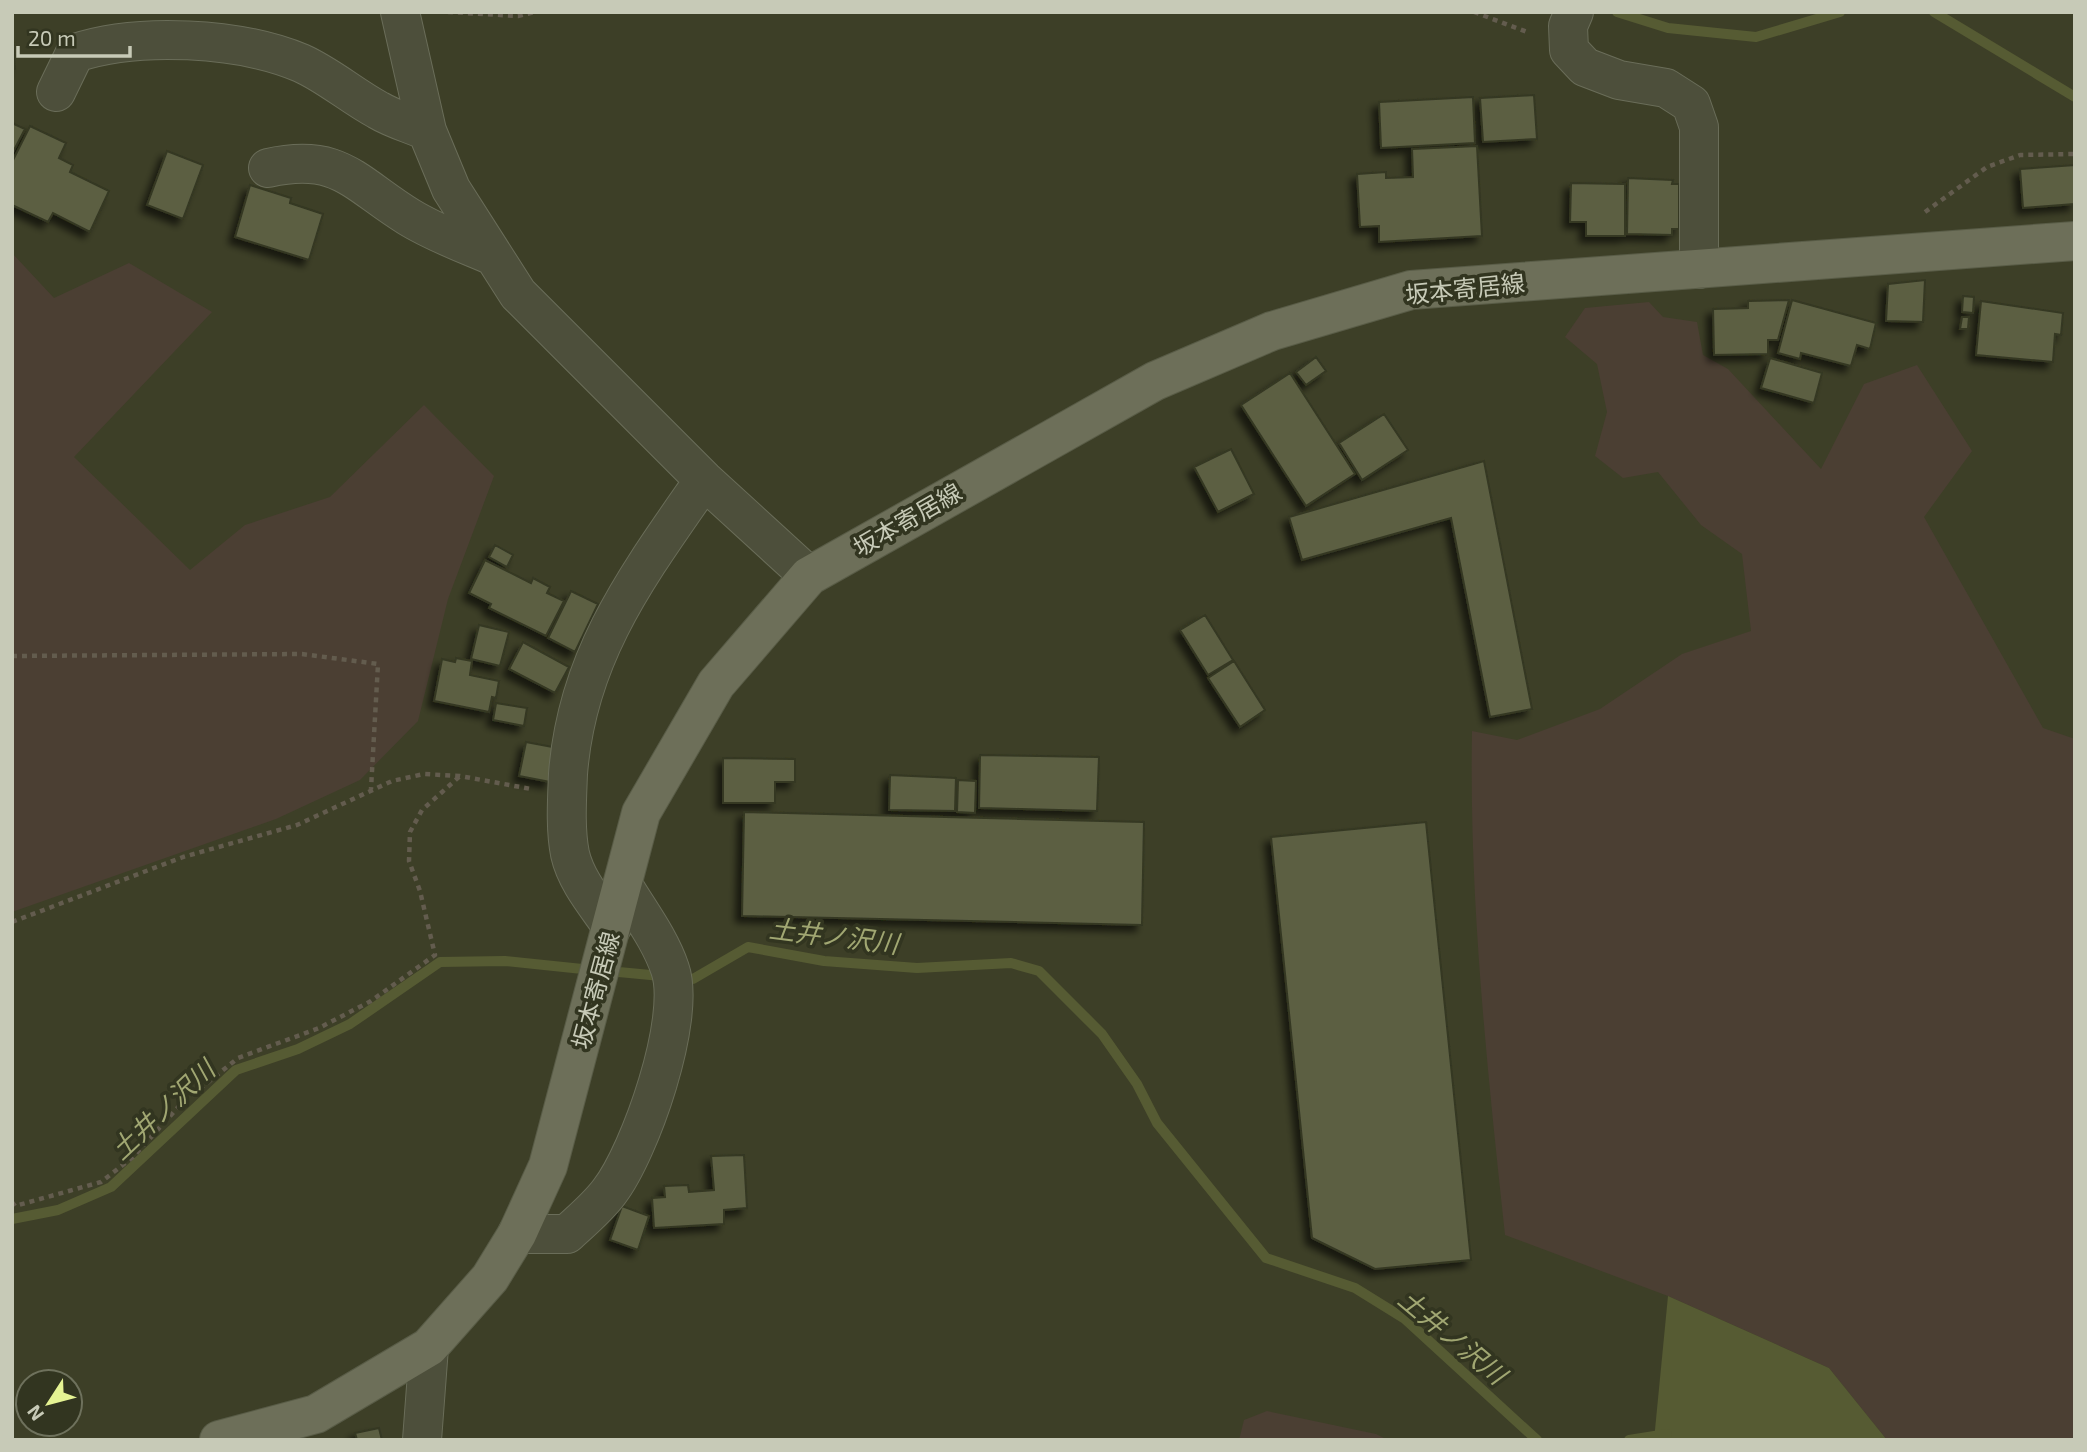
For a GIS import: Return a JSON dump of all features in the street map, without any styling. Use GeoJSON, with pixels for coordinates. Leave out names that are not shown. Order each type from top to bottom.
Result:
{"type":"FeatureCollection","features":[{"type":"Feature","properties":{"kind":"main road","name":"坂本寄居線"},"geometry":{"type":"LineString","coordinates":[[219,1440],[316,1414],[429,1347],[490,1278],[517,1234],[548,1166],[641,813],[716,684],[809,576],[1155,381],[1272,331],[1411,290],[2075,241]]}},
{"type":"Feature","properties":{"kind":"street"},"geometry":{"type":"LineString","coordinates":[[400,12],[428,131],[451,189],[518,294],[704,480],[809,576]]}},
{"type":"Feature","properties":{"kind":"street"},"geometry":{"type":"LineString","coordinates":[[1574,12],[1568,26],[1569,50],[1584,66],[1619,80],[1666,88],[1690,104],[1699,127],[1699,269]]}},
{"type":"Feature","properties":{"kind":"street"},"geometry":{"type":"LineString","coordinates":[[56,92],[75,53],[102,44],[175,39],[271,52],[303,64],[379,111],[428,131]]}},
{"type":"Feature","properties":{"kind":"street"},"geometry":{"type":"LineString","coordinates":[[268,168],[292,162],[336,167],[411,218],[493,256]]}},
{"type":"Feature","properties":{"kind":"street"},"geometry":{"type":"LineString","coordinates":[[612,927],[586,889],[570,854],[567,795],[572,730],[589,670],[629,587],[704,480]]}},
{"type":"Feature","properties":{"kind":"street"},"geometry":{"type":"LineString","coordinates":[[517,1234],[567,1234],[609,1192],[634,1150],[652,1100],[675,1006],[671,971],[622,885]]}},
{"type":"Feature","properties":{"kind":"street"},"geometry":{"type":"LineString","coordinates":[[422,1440],[429,1347]]}},
{"type":"Feature","properties":{"kind":"path"},"geometry":{"type":"LineString","coordinates":[[448,12],[518,16],[535,12]]}},
{"type":"Feature","properties":{"kind":"path"},"geometry":{"type":"LineString","coordinates":[[1474,12],[1506,21],[1569,50]]}},
{"type":"Feature","properties":{"kind":"path"},"geometry":{"type":"LineString","coordinates":[[1884,255],[1927,210],[1987,167],[2020,155],[2075,154]]}},
{"type":"Feature","properties":{"kind":"path"},"geometry":{"type":"LineString","coordinates":[[12,656],[302,654],[378,664],[371,789]]}},
{"type":"Feature","properties":{"kind":"path"},"geometry":{"type":"LineString","coordinates":[[12,922],[183,857],[297,825],[341,808],[371,789],[424,774],[460,776],[567,795]]}},
{"type":"Feature","properties":{"kind":"path"},"geometry":{"type":"LineString","coordinates":[[12,1202],[15,1206],[101,1182],[133,1157],[180,1105],[238,1058],[319,1028],[371,1001],[435,955],[420,891],[409,861],[410,832],[422,810],[460,776]]}},
{"type":"Feature","properties":{"kind":"shaded area"},"geometry":{"type":"Polygon","coordinates":[[[12,253],[54,298],[129,263],[212,312],[74,457],[190,570],[245,525],[330,497],[424,405],[494,476],[448,599],[418,721],[360,780],[276,819],[12,912],[12,253]]]}},
{"type":"Feature","properties":{"kind":"shaded area"},"geometry":{"type":"Polygon","coordinates":[[[1649,302],[1663,317],[1697,322],[1703,355],[1728,369],[1821,469],[1864,384],[1917,365],[1972,451],[1924,517],[2043,728],[2075,739],[2075,1440],[1887,1440],[1829,1368],[1668,1296],[1505,1235],[1476,920],[1472,731],[1517,740],[1600,709],[1682,654],[1751,631],[1742,554],[1701,525],[1658,472],[1623,478],[1595,456],[1607,412],[1597,364],[1565,337],[1585,308],[1649,302]]]}},
{"type":"Feature","properties":{"kind":"shaded area"},"geometry":{"type":"Polygon","coordinates":[[[1668,1296],[1829,1368],[1887,1440],[1654,1440],[1668,1296]]]}},
{"type":"Feature","properties":{"kind":"shaded area"},"geometry":{"type":"Polygon","coordinates":[[[1267,1411],[1376,1434],[1388,1440],[1239,1440],[1244,1420],[1267,1411]]]}},
{"type":"Feature","properties":{"kind":"building"},"geometry":{"type":"Polygon","coordinates":[[[12,26],[15,69],[12,69],[12,26]]]}},
{"type":"Feature","properties":{"kind":"building"},"geometry":{"type":"Polygon","coordinates":[[[1534,95],[1537,139],[1483,142],[1480,98],[1534,95]]]}},
{"type":"Feature","properties":{"kind":"building"},"geometry":{"type":"Polygon","coordinates":[[[1473,97],[1475,143],[1381,148],[1379,102],[1473,97]]]}},
{"type":"Feature","properties":{"kind":"building"},"geometry":{"type":"Polygon","coordinates":[[[12,123],[25,129],[12,154],[12,123]]]}},
{"type":"Feature","properties":{"kind":"building"},"geometry":{"type":"Polygon","coordinates":[[[30,126],[66,143],[59,158],[73,165],[70,172],[109,191],[90,232],[53,213],[48,222],[12,205],[12,162],[30,126]]]}},
{"type":"Feature","properties":{"kind":"building"},"geometry":{"type":"Polygon","coordinates":[[[1477,146],[1482,236],[1379,242],[1379,226],[1360,227],[1357,174],[1386,172],[1386,178],[1413,177],[1412,149],[1477,146]]]}},
{"type":"Feature","properties":{"kind":"building"},"geometry":{"type":"Polygon","coordinates":[[[167,151],[203,165],[183,219],[147,205],[167,151]]]}},
{"type":"Feature","properties":{"kind":"building"},"geometry":{"type":"Polygon","coordinates":[[[2075,165],[2075,204],[2023,208],[2020,169],[2075,165]]]}},
{"type":"Feature","properties":{"kind":"building"},"geometry":{"type":"Polygon","coordinates":[[[1628,178],[1673,180],[1672,184],[1679,184],[1679,229],[1672,229],[1672,235],[1627,234],[1628,178]]]}},
{"type":"Feature","properties":{"kind":"building"},"geometry":{"type":"Polygon","coordinates":[[[1571,183],[1625,184],[1625,236],[1586,236],[1586,222],[1570,222],[1571,183]]]}},
{"type":"Feature","properties":{"kind":"building"},"geometry":{"type":"Polygon","coordinates":[[[250,185],[291,198],[290,203],[323,214],[309,260],[235,237],[250,185]]]}},
{"type":"Feature","properties":{"kind":"building"},"geometry":{"type":"Polygon","coordinates":[[[1925,280],[1923,322],[1886,321],[1888,284],[1925,280]]]}},
{"type":"Feature","properties":{"kind":"building"},"geometry":{"type":"Polygon","coordinates":[[[1963,296],[1974,297],[1973,313],[1962,312],[1963,296]]]}},
{"type":"Feature","properties":{"kind":"building"},"geometry":{"type":"Polygon","coordinates":[[[1789,300],[1778,340],[1768,340],[1768,354],[1714,355],[1713,309],[1748,308],[1748,301],[1789,300]]]}},
{"type":"Feature","properties":{"kind":"building"},"geometry":{"type":"Polygon","coordinates":[[[1792,300],[1876,323],[1870,349],[1857,345],[1851,366],[1801,353],[1800,359],[1778,353],[1792,300]]]}},
{"type":"Feature","properties":{"kind":"building"},"geometry":{"type":"Polygon","coordinates":[[[1981,301],[2063,313],[2061,335],[2055,334],[2053,362],[1976,355],[1981,301]]]}},
{"type":"Feature","properties":{"kind":"building"},"geometry":{"type":"Polygon","coordinates":[[[1962,317],[1969,317],[1968,329],[1960,329],[1962,317]]]}},
{"type":"Feature","properties":{"kind":"building"},"geometry":{"type":"Polygon","coordinates":[[[1316,357],[1326,371],[1306,385],[1296,372],[1316,357]]]}},
{"type":"Feature","properties":{"kind":"building"},"geometry":{"type":"Polygon","coordinates":[[[1770,358],[1822,373],[1814,403],[1761,388],[1770,358]]]}},
{"type":"Feature","properties":{"kind":"building"},"geometry":{"type":"Polygon","coordinates":[[[1290,373],[1355,474],[1306,506],[1241,405],[1290,373]]]}},
{"type":"Feature","properties":{"kind":"building"},"geometry":{"type":"Polygon","coordinates":[[[1384,414],[1408,450],[1362,480],[1339,443],[1384,414]]]}},
{"type":"Feature","properties":{"kind":"building"},"geometry":{"type":"Polygon","coordinates":[[[1231,449],[1254,494],[1218,512],[1194,467],[1231,449]]]}},
{"type":"Feature","properties":{"kind":"building"},"geometry":{"type":"Polygon","coordinates":[[[1484,461],[1532,709],[1490,717],[1451,518],[1302,560],[1289,517],[1484,461]]]}},
{"type":"Feature","properties":{"kind":"building"},"geometry":{"type":"Polygon","coordinates":[[[495,545],[513,555],[507,567],[489,557],[495,545]]]}},
{"type":"Feature","properties":{"kind":"building"},"geometry":{"type":"Polygon","coordinates":[[[485,560],[531,583],[533,578],[550,587],[547,593],[564,601],[546,636],[489,608],[491,604],[469,593],[485,560]]]}},
{"type":"Feature","properties":{"kind":"building"},"geometry":{"type":"Polygon","coordinates":[[[571,591],[598,604],[575,652],[548,638],[571,591]]]}},
{"type":"Feature","properties":{"kind":"building"},"geometry":{"type":"Polygon","coordinates":[[[1205,615],[1233,660],[1208,675],[1180,630],[1205,615]]]}},
{"type":"Feature","properties":{"kind":"building"},"geometry":{"type":"Polygon","coordinates":[[[479,625],[509,632],[500,666],[471,659],[479,625]]]}},
{"type":"Feature","properties":{"kind":"building"},"geometry":{"type":"Polygon","coordinates":[[[523,642],[569,667],[555,693],[509,669],[523,642]]]}},
{"type":"Feature","properties":{"kind":"building"},"geometry":{"type":"Polygon","coordinates":[[[456,658],[472,661],[470,675],[499,681],[496,698],[492,697],[489,712],[434,701],[442,659],[455,662],[456,658]]]}},
{"type":"Feature","properties":{"kind":"building"},"geometry":{"type":"Polygon","coordinates":[[[1234,661],[1265,710],[1240,727],[1208,678],[1234,661]]]}},
{"type":"Feature","properties":{"kind":"building"},"geometry":{"type":"Polygon","coordinates":[[[496,703],[527,708],[524,726],[493,720],[496,703]]]}},
{"type":"Feature","properties":{"kind":"building"},"geometry":{"type":"Polygon","coordinates":[[[526,742],[558,748],[550,782],[519,776],[526,742]]]}},
{"type":"Feature","properties":{"kind":"building"},"geometry":{"type":"Polygon","coordinates":[[[980,755],[1099,757],[1097,811],[979,808],[980,755]]]}},
{"type":"Feature","properties":{"kind":"building"},"geometry":{"type":"Polygon","coordinates":[[[723,758],[795,759],[795,782],[775,782],[775,803],[723,803],[723,758]]]}},
{"type":"Feature","properties":{"kind":"building"},"geometry":{"type":"Polygon","coordinates":[[[890,775],[956,778],[955,811],[889,810],[890,775]]]}},
{"type":"Feature","properties":{"kind":"building"},"geometry":{"type":"Polygon","coordinates":[[[958,780],[976,781],[975,813],[957,812],[958,780]]]}},
{"type":"Feature","properties":{"kind":"building"},"geometry":{"type":"Polygon","coordinates":[[[744,812],[1144,822],[1142,925],[742,916],[744,812]]]}},
{"type":"Feature","properties":{"kind":"building"},"geometry":{"type":"Polygon","coordinates":[[[1426,822],[1471,1260],[1375,1269],[1312,1238],[1271,837],[1426,822]]]}},
{"type":"Feature","properties":{"kind":"building"},"geometry":{"type":"Polygon","coordinates":[[[744,1155],[747,1208],[724,1210],[724,1224],[654,1228],[652,1198],[665,1197],[664,1186],[688,1185],[689,1192],[714,1190],[711,1156],[744,1155]]]}},
{"type":"Feature","properties":{"kind":"building"},"geometry":{"type":"Polygon","coordinates":[[[622,1206],[649,1216],[638,1250],[610,1240],[622,1206]]]}},
{"type":"Feature","properties":{"kind":"building"},"geometry":{"type":"Polygon","coordinates":[[[379,1428],[382,1440],[357,1440],[355,1433],[379,1428]]]}},
{"type":"Feature","properties":{"kind":"waterway"},"geometry":{"type":"LineString","coordinates":[[1617,12],[1668,28],[1756,37],[1840,12]]}},
{"type":"Feature","properties":{"kind":"waterway"},"geometry":{"type":"LineString","coordinates":[[1934,12],[2075,97]]}},
{"type":"Feature","properties":{"kind":"waterway","name":"土井ノ沢川"},"geometry":{"type":"LineString","coordinates":[[608,971],[693,979],[748,947],[824,961],[917,968],[1011,963],[1039,971],[1102,1034],[1137,1084],[1157,1123],[1266,1258],[1355,1288],[1405,1319],[1537,1440]]}},
{"type":"Feature","properties":{"kind":"waterway","name":"土井ノ沢川"},"geometry":{"type":"LineString","coordinates":[[12,1219],[58,1210],[111,1187],[236,1070],[298,1049],[350,1024],[440,962],[505,961],[592,970]]}},
{"type":"Feature","properties":{"kind":"waterway","name":"土井ノ沢川"},"geometry":{"type":"LineString","coordinates":[[1629,1440],[1667,1434]]}}]}
